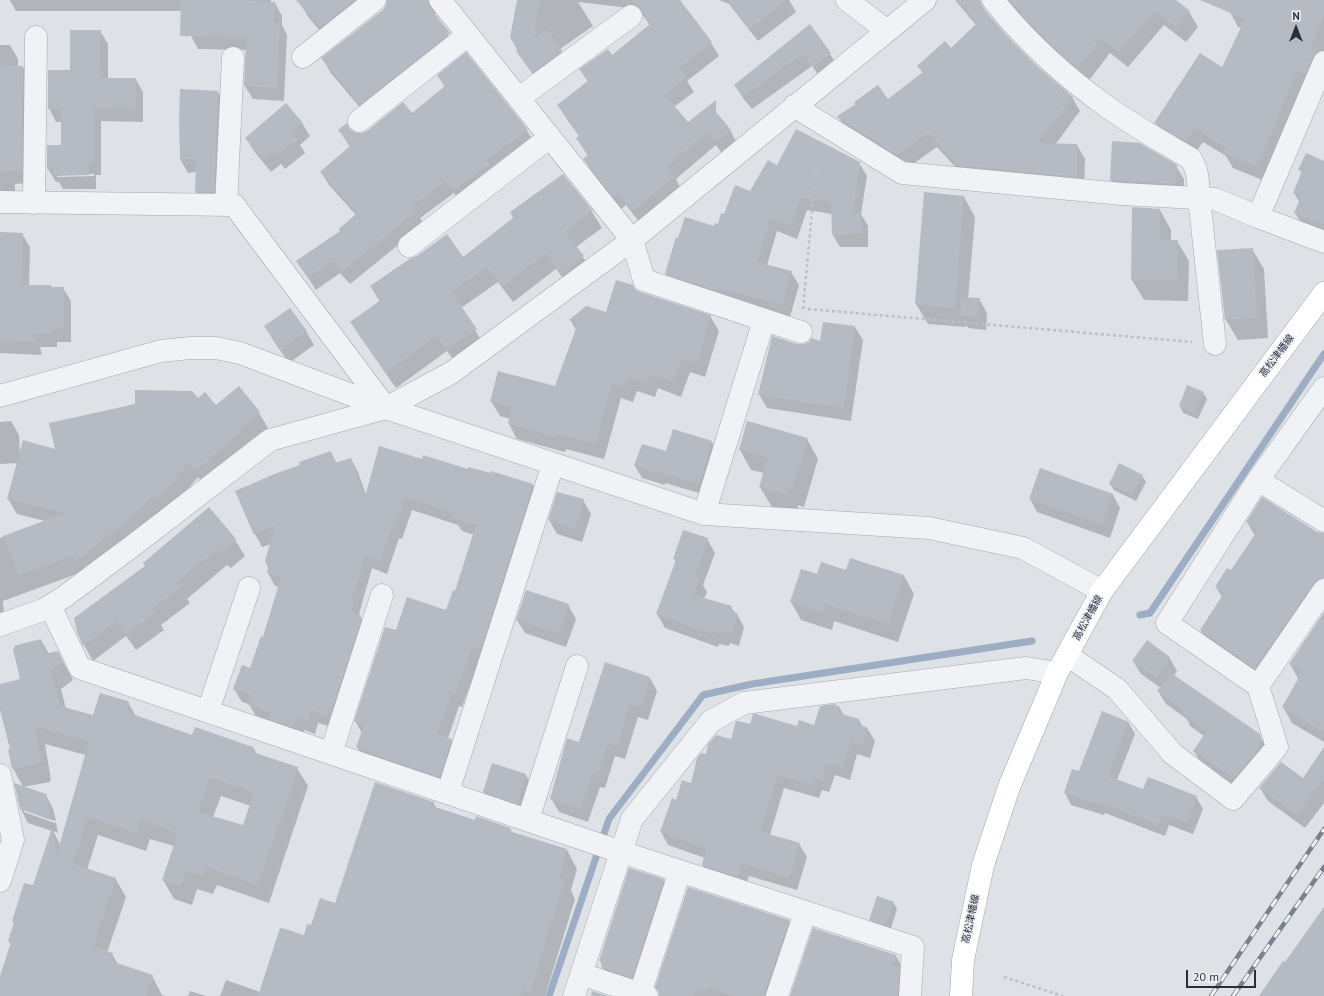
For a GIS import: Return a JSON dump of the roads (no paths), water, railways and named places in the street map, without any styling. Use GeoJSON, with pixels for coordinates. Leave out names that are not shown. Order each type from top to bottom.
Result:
{"type":"FeatureCollection","features":[{"type":"Feature","properties":{"kind":"main road","name":"高松津幡線"},"geometry":{"type":"LineString","coordinates":[[961,996],[963,960],[983,866],[1008,787],[1057,673],[1102,591],[1324,293]]}},
{"type":"Feature","properties":{"kind":"street"},"geometry":{"type":"LineString","coordinates":[[302,56],[375,0]]}},
{"type":"Feature","properties":{"kind":"street"},"geometry":{"type":"LineString","coordinates":[[440,0],[632,240],[644,280],[801,332]]}},
{"type":"Feature","properties":{"kind":"street"},"geometry":{"type":"LineString","coordinates":[[846,0],[887,31]]}},
{"type":"Feature","properties":{"kind":"street"},"geometry":{"type":"LineString","coordinates":[[0,625],[43,610],[64,597],[133,546],[270,440],[386,408],[451,373],[632,240],[794,106],[926,0]]}},
{"type":"Feature","properties":{"kind":"street"},"geometry":{"type":"LineString","coordinates":[[993,0],[1005,15],[1059,69],[1106,107],[1191,160],[1198,176],[1199,198],[1215,344]]}},
{"type":"Feature","properties":{"kind":"street"},"geometry":{"type":"LineString","coordinates":[[519,98],[631,16]]}},
{"type":"Feature","properties":{"kind":"street"},"geometry":{"type":"LineString","coordinates":[[359,121],[468,35]]}},
{"type":"Feature","properties":{"kind":"street"},"geometry":{"type":"LineString","coordinates":[[34,203],[36,37]]}},
{"type":"Feature","properties":{"kind":"street"},"geometry":{"type":"LineString","coordinates":[[226,205],[233,58]]}},
{"type":"Feature","properties":{"kind":"street"},"geometry":{"type":"LineString","coordinates":[[1258,217],[1319,87],[1324,62]]}},
{"type":"Feature","properties":{"kind":"street"},"geometry":{"type":"LineString","coordinates":[[794,106],[902,173],[1122,194],[1215,199],[1324,242]]}},
{"type":"Feature","properties":{"kind":"street"},"geometry":{"type":"LineString","coordinates":[[409,246],[550,137]]}},
{"type":"Feature","properties":{"kind":"street"},"geometry":{"type":"LineString","coordinates":[[0,202],[234,205],[386,408]]}},
{"type":"Feature","properties":{"kind":"street"},"geometry":{"type":"LineString","coordinates":[[704,514],[764,320]]}},
{"type":"Feature","properties":{"kind":"street"},"geometry":{"type":"LineString","coordinates":[[0,396],[161,351],[190,348],[216,348],[240,353],[386,408],[704,514],[929,528],[1023,548],[1102,591]]}},
{"type":"Feature","properties":{"kind":"street"},"geometry":{"type":"LineString","coordinates":[[1067,654],[1117,689],[1173,754],[1233,799],[1276,747],[1258,686],[1167,623],[1258,480],[1324,388]]}},
{"type":"Feature","properties":{"kind":"street"},"geometry":{"type":"LineString","coordinates":[[448,792],[553,464]]}},
{"type":"Feature","properties":{"kind":"street"},"geometry":{"type":"LineString","coordinates":[[1258,480],[1324,521]]}},
{"type":"Feature","properties":{"kind":"street"},"geometry":{"type":"LineString","coordinates":[[208,711],[249,588]]}},
{"type":"Feature","properties":{"kind":"street"},"geometry":{"type":"LineString","coordinates":[[1258,686],[1324,590]]}},
{"type":"Feature","properties":{"kind":"street"},"geometry":{"type":"LineString","coordinates":[[331,753],[382,595]]}},
{"type":"Feature","properties":{"kind":"street"},"geometry":{"type":"LineString","coordinates":[[50,606],[80,668],[680,871],[913,947],[912,984],[910,996]]}},
{"type":"Feature","properties":{"kind":"street"},"geometry":{"type":"LineString","coordinates":[[528,820],[577,666]]}},
{"type":"Feature","properties":{"kind":"street"},"geometry":{"type":"LineString","coordinates":[[574,996],[615,849],[632,819],[711,721],[744,704],[1026,668],[1057,673]]}},
{"type":"Feature","properties":{"kind":"street"},"geometry":{"type":"LineString","coordinates":[[0,775],[13,840],[0,881]]}},
{"type":"Feature","properties":{"kind":"street"},"geometry":{"type":"LineString","coordinates":[[581,974],[643,995],[680,871]]}},
{"type":"Feature","properties":{"kind":"street"},"geometry":{"type":"LineString","coordinates":[[777,996],[805,912]]}},
{"type":"Feature","properties":{"kind":"waterway"},"geometry":{"type":"LineString","coordinates":[[1140,615],[1150,613],[1324,354]]}},
{"type":"Feature","properties":{"kind":"waterway"},"geometry":{"type":"LineString","coordinates":[[549,996],[609,819],[703,695],[752,684],[1032,641]]}},
{"type":"Feature","properties":{"kind":"railway"},"geometry":{"type":"LineString","coordinates":[[1211,996],[1324,829]]}},
{"type":"Feature","properties":{"kind":"railway"},"geometry":{"type":"LineString","coordinates":[[1233,996],[1324,867]]}}]}
